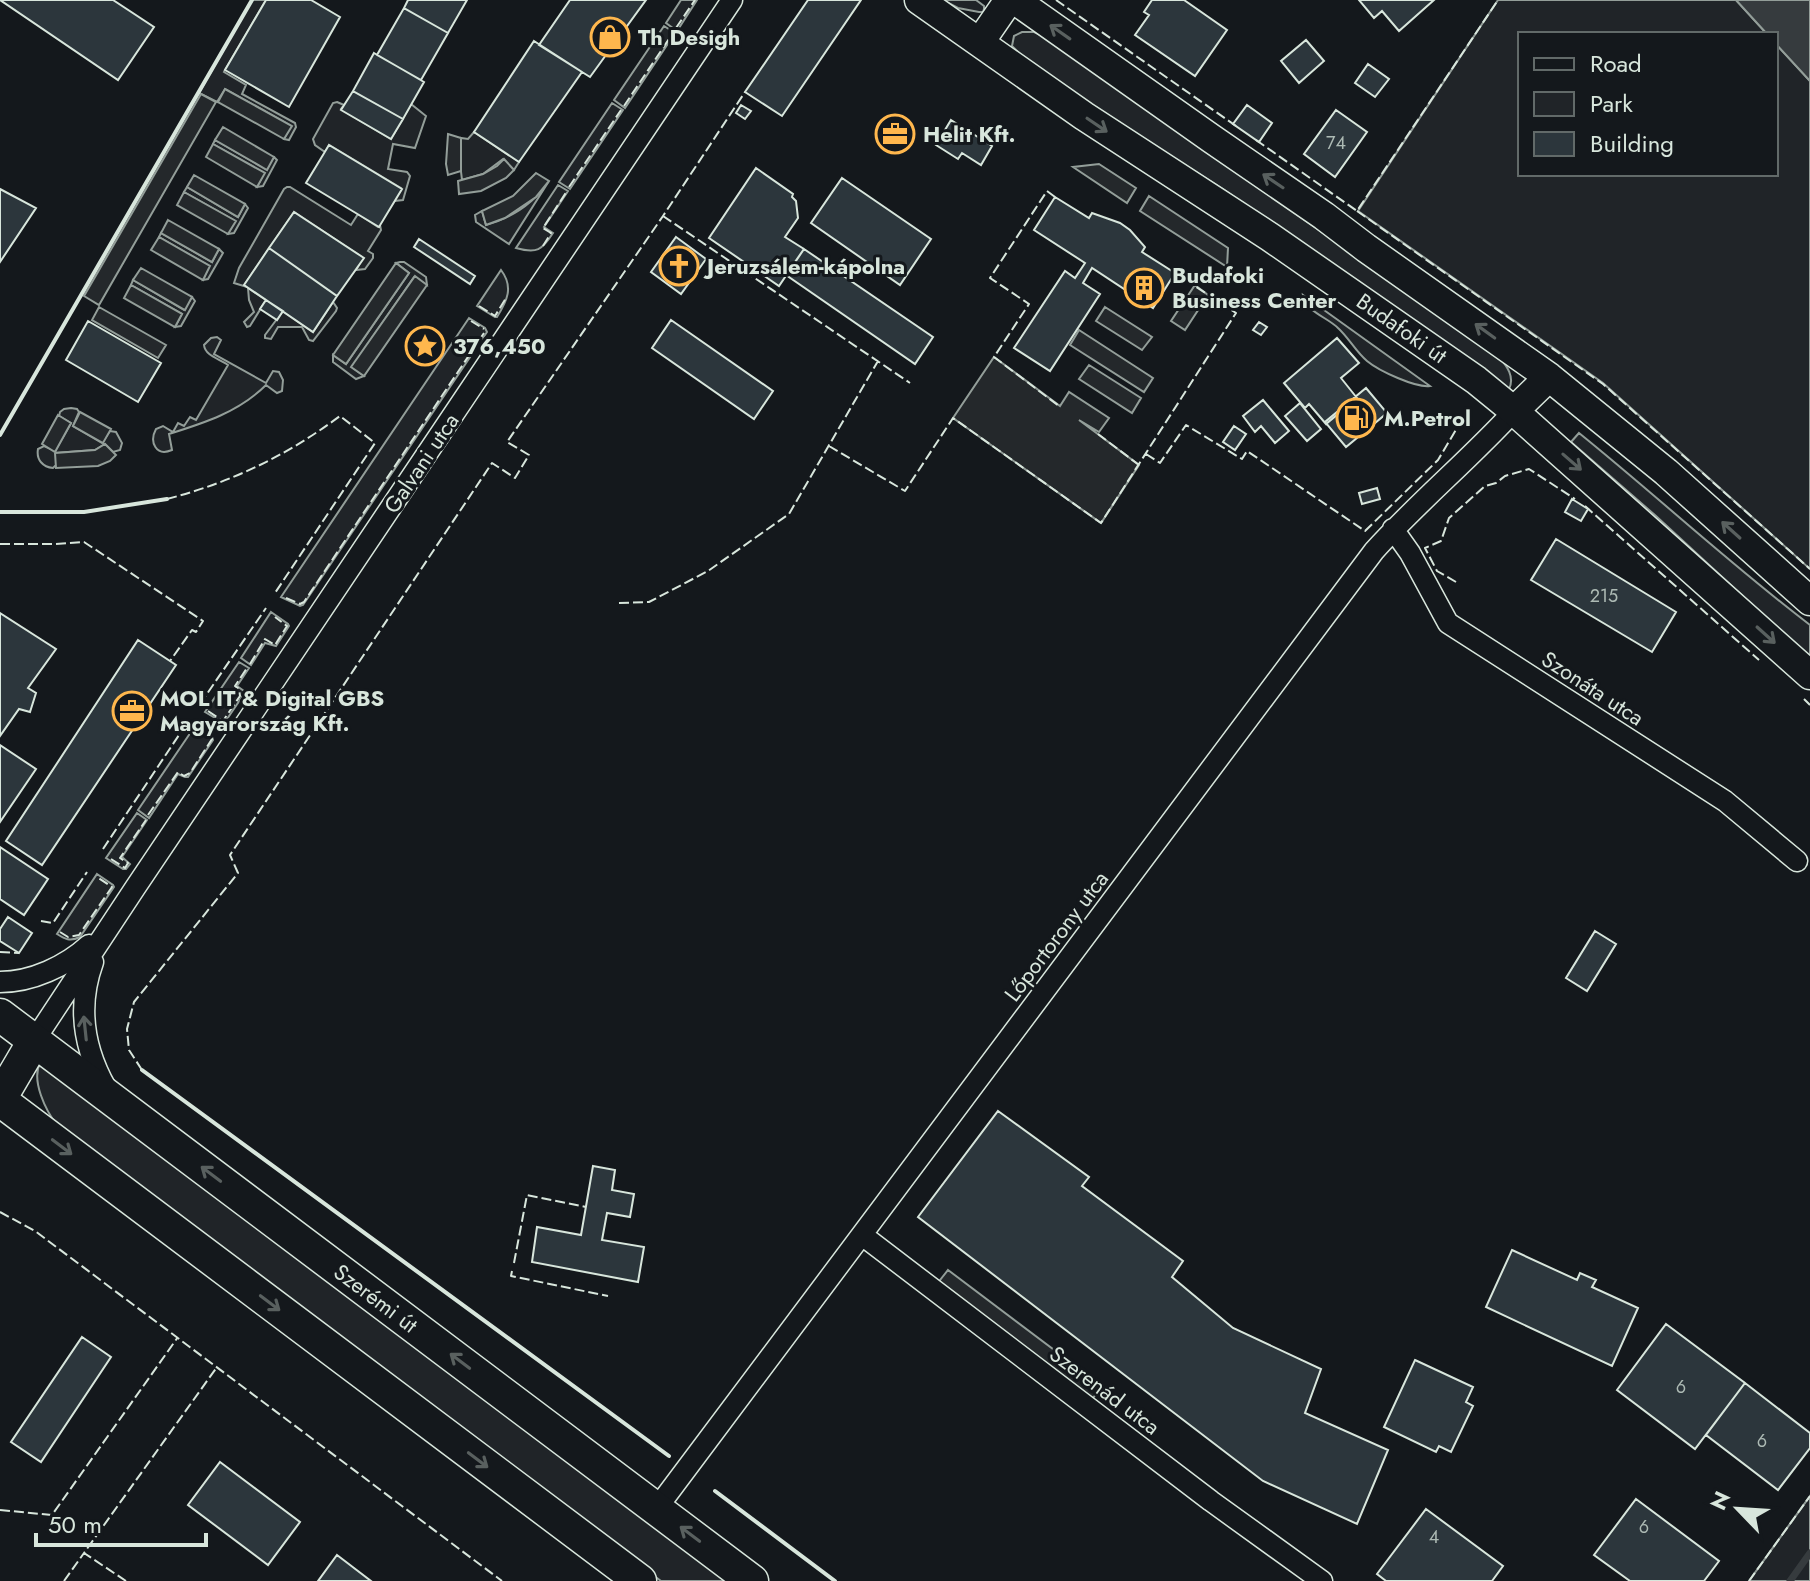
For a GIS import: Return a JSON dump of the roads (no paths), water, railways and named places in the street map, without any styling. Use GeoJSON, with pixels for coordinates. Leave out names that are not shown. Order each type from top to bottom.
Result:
{"type":"FeatureCollection","features":[{"type":"Feature","properties":{"kind":"main road","name":"Budafoki út"},"geometry":{"type":"LineString","coordinates":[[919,0],[1127,145],[1214,199],[1476,380],[1810,675]]}},
{"type":"Feature","properties":{"kind":"main road"},"geometry":{"type":"LineString","coordinates":[[980,42],[1009,0]]}},
{"type":"Feature","properties":{"kind":"main road","name":"Budafoki út"},"geometry":{"type":"LineString","coordinates":[[1015,0],[1549,377],[1666,472],[1810,601]]}},
{"type":"Feature","properties":{"kind":"main road"},"geometry":{"type":"LineString","coordinates":[[1514,411],[1549,377]]}},
{"type":"Feature","properties":{"kind":"main road","name":"Szerémi út"},"geometry":{"type":"LineString","coordinates":[[0,1015],[752,1581]]}},
{"type":"Feature","properties":{"kind":"main road","name":"Galvani utca"},"geometry":{"type":"LineString","coordinates":[[0,1100],[34,1041]]}},
{"type":"Feature","properties":{"kind":"main road"},"geometry":{"type":"LineString","coordinates":[[0,1100],[640,1581]]}},
{"type":"Feature","properties":{"kind":"street","name":"Galvani utca"},"geometry":{"type":"LineString","coordinates":[[34,1041],[732,0]]}},
{"type":"Feature","properties":{"kind":"street","name":"Lőportorony utca"},"geometry":{"type":"LineString","coordinates":[[657,1508],[1374,551],[1514,411]]}},
{"type":"Feature","properties":{"kind":"street","name":"Szonáta utca"},"geometry":{"type":"LineString","coordinates":[[1393,529],[1410,553],[1448,623],[1725,801],[1797,861]]}},
{"type":"Feature","properties":{"kind":"street","name":"Galvani utca"},"geometry":{"type":"LineString","coordinates":[[0,982],[28,978],[75,958],[110,926]]}},
{"type":"Feature","properties":{"kind":"street","name":"Galvani utca"},"geometry":{"type":"LineString","coordinates":[[110,926],[91,966],[83,1013],[86,1042],[96,1071],[112,1100]]}},
{"type":"Feature","properties":{"kind":"street","name":"Szerenád utca"},"geometry":{"type":"LineString","coordinates":[[862,1235],[1201,1493],[1322,1581]]}},
{"type":"Feature","properties":{"kind":"waterway"},"geometry":{"type":"LineString","coordinates":[[1790,1581],[1810,1553]]}},
{"type":"Feature","properties":{"kind":"place","name":"Th Desigh"},"geometry":{"type":"Point","coordinates":[610,37]}},
{"type":"Feature","properties":{"kind":"place","name":"Helit Kft."},"geometry":{"type":"Point","coordinates":[895,134]}},
{"type":"Feature","properties":{"kind":"place","name":"Jeruzsálem-kápolna"},"geometry":{"type":"Point","coordinates":[679,266]}},
{"type":"Feature","properties":{"kind":"place","name":"Budafoki Business Center"},"geometry":{"type":"Point","coordinates":[1144,288]}},
{"type":"Feature","properties":{"kind":"place","name":"376,450"},"geometry":{"type":"Point","coordinates":[425,346]}},
{"type":"Feature","properties":{"kind":"place","name":"M.Petrol"},"geometry":{"type":"Point","coordinates":[1356,418]}},
{"type":"Feature","properties":{"kind":"place","name":"MOL IT & Digital GBS Magyarország Kft."},"geometry":{"type":"Point","coordinates":[132,711]}}]}
